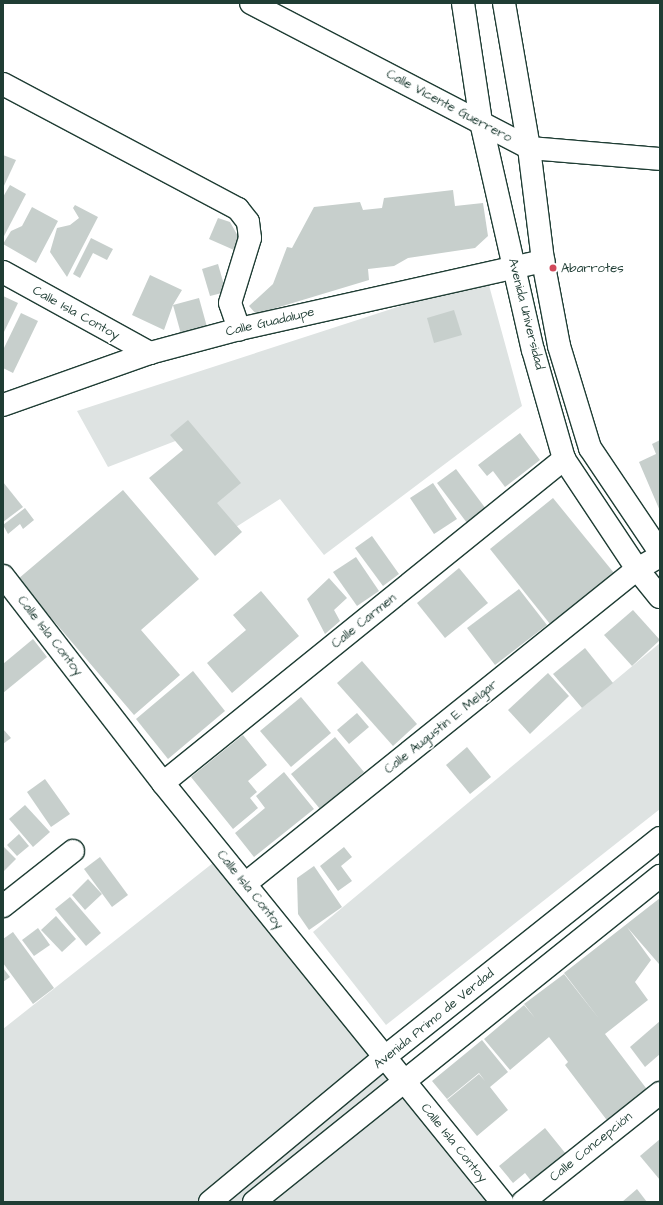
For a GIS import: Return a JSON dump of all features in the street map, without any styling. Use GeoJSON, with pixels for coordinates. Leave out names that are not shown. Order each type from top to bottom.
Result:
{"type":"FeatureCollection","features":[{"type":"Feature","properties":{"kind":"street","name":"Calle Vicente Guerrero"},"geometry":{"type":"LineString","coordinates":[[251,3],[529,148],[660,158]]}},
{"type":"Feature","properties":{"kind":"street","name":"Avenida Universidad"},"geometry":{"type":"LineString","coordinates":[[463,3],[481,122],[533,350],[564,459],[637,569],[660,597]]}},
{"type":"Feature","properties":{"kind":"street","name":"Avenida Universidad"},"geometry":{"type":"LineString","coordinates":[[504,3],[529,148],[543,261],[559,346],[590,448],[660,552]]}},
{"type":"Feature","properties":{"kind":"street"},"geometry":{"type":"LineString","coordinates":[[3,84],[238,210],[248,222],[250,238],[230,303],[238,329]]}},
{"type":"Feature","properties":{"kind":"street","name":"Calle Guadalupe"},"geometry":{"type":"LineString","coordinates":[[3,405],[150,353],[238,329],[514,266],[543,261]]}},
{"type":"Feature","properties":{"kind":"street","name":"Calle Isla Contoy"},"geometry":{"type":"LineString","coordinates":[[3,272],[150,353]]}},
{"type":"Feature","properties":{"kind":"street","name":"Calle Carmen"},"geometry":{"type":"LineString","coordinates":[[163,783],[564,459]]}},
{"type":"Feature","properties":{"kind":"street","name":"Calle Augustin E. Melgar"},"geometry":{"type":"LineString","coordinates":[[245,884],[637,569],[660,556]]}},
{"type":"Feature","properties":{"kind":"street","name":"Calle Isla Contoy"},"geometry":{"type":"LineString","coordinates":[[3,576],[163,783],[386,1056],[404,1081],[502,1202]]}},
{"type":"Feature","properties":{"kind":"street","name":"Avenida Primo de Verdad"},"geometry":{"type":"LineString","coordinates":[[210,1202],[386,1056],[660,838]]}},
{"type":"Feature","properties":{"kind":"street"},"geometry":{"type":"LineString","coordinates":[[3,905],[73,851]]}},
{"type":"Feature","properties":{"kind":"street"},"geometry":{"type":"LineString","coordinates":[[254,1202],[660,876]]}},
{"type":"Feature","properties":{"kind":"street","name":"Calle Concepción"},"geometry":{"type":"LineString","coordinates":[[523,1202],[660,1093]]}},
{"type":"Feature","properties":{"kind":"shaded area"},"geometry":{"type":"Polygon","coordinates":[[[487,278],[522,406],[324,555],[280,499],[225,534],[191,435],[108,467],[77,411],[487,278]]]}},
{"type":"Feature","properties":{"kind":"shaded area"},"geometry":{"type":"Polygon","coordinates":[[[660,643],[660,809],[386,1025],[313,932],[660,643]]]}},
{"type":"Feature","properties":{"kind":"shaded area"},"geometry":{"type":"Polygon","coordinates":[[[218,859],[401,1096],[486,1202],[3,1202],[3,1029],[218,859]]]}},
{"type":"Feature","properties":{"kind":"building"},"geometry":{"type":"Polygon","coordinates":[[[3,155],[16,160],[3,188],[3,155]]]}},
{"type":"Feature","properties":{"kind":"building"},"geometry":{"type":"Polygon","coordinates":[[[10,185],[26,194],[3,238],[3,197],[10,185]]]}},
{"type":"Feature","properties":{"kind":"building"},"geometry":{"type":"Polygon","coordinates":[[[453,190],[455,206],[483,203],[488,236],[475,248],[408,258],[394,266],[368,269],[369,280],[256,314],[249,306],[273,284],[287,247],[292,248],[314,207],[360,202],[363,210],[382,208],[384,198],[453,190]]]}},
{"type":"Feature","properties":{"kind":"building"},"geometry":{"type":"Polygon","coordinates":[[[75,205],[98,217],[67,277],[50,252],[57,228],[70,225],[79,218],[73,208],[75,205]]]}},
{"type":"Feature","properties":{"kind":"building"},"geometry":{"type":"Polygon","coordinates":[[[32,207],[58,221],[36,263],[3,244],[11,231],[22,226],[32,207]]]}},
{"type":"Feature","properties":{"kind":"building"},"geometry":{"type":"Polygon","coordinates":[[[218,218],[230,222],[239,238],[234,250],[209,239],[218,218]]]}},
{"type":"Feature","properties":{"kind":"building"},"geometry":{"type":"Polygon","coordinates":[[[91,238],[113,249],[107,260],[93,253],[80,278],[73,274],[91,238]]]}},
{"type":"Feature","properties":{"kind":"building"},"geometry":{"type":"Polygon","coordinates":[[[218,264],[226,292],[210,296],[202,269],[218,264]]]}},
{"type":"Feature","properties":{"kind":"building"},"geometry":{"type":"Polygon","coordinates":[[[150,275],[182,290],[173,305],[164,330],[132,315],[150,275]]]}},
{"type":"Feature","properties":{"kind":"building"},"geometry":{"type":"Polygon","coordinates":[[[3,296],[18,303],[3,334],[3,296]]]}},
{"type":"Feature","properties":{"kind":"building"},"geometry":{"type":"Polygon","coordinates":[[[199,298],[207,327],[181,334],[173,305],[199,298]]]}},
{"type":"Feature","properties":{"kind":"building"},"geometry":{"type":"Polygon","coordinates":[[[454,310],[462,335],[434,343],[427,318],[454,310]]]}},
{"type":"Feature","properties":{"kind":"building"},"geometry":{"type":"Polygon","coordinates":[[[21,313],[38,321],[13,373],[3,368],[3,350],[21,313]]]}},
{"type":"Feature","properties":{"kind":"building"},"geometry":{"type":"Polygon","coordinates":[[[188,420],[241,483],[217,503],[242,532],[215,556],[149,478],[183,450],[170,435],[188,420]]]}},
{"type":"Feature","properties":{"kind":"building"},"geometry":{"type":"Polygon","coordinates":[[[520,433],[540,460],[505,487],[493,471],[487,476],[478,465],[520,433]]]}},
{"type":"Feature","properties":{"kind":"building"},"geometry":{"type":"Polygon","coordinates":[[[660,440],[660,511],[639,462],[656,454],[652,444],[660,440]]]}},
{"type":"Feature","properties":{"kind":"building"},"geometry":{"type":"Polygon","coordinates":[[[456,469],[486,509],[467,523],[437,483],[456,469]]]}},
{"type":"Feature","properties":{"kind":"building"},"geometry":{"type":"Polygon","coordinates":[[[3,482],[23,507],[3,522],[3,482]]]}},
{"type":"Feature","properties":{"kind":"building"},"geometry":{"type":"Polygon","coordinates":[[[433,483],[457,519],[434,534],[410,498],[433,483]]]}},
{"type":"Feature","properties":{"kind":"building"},"geometry":{"type":"Polygon","coordinates":[[[123,490],[199,579],[141,630],[180,675],[134,715],[18,579],[123,490]]]}},
{"type":"Feature","properties":{"kind":"building"},"geometry":{"type":"Polygon","coordinates":[[[553,498],[614,573],[550,624],[490,549],[553,498]]]}},
{"type":"Feature","properties":{"kind":"building"},"geometry":{"type":"Polygon","coordinates":[[[25,508],[34,520],[23,529],[20,524],[8,534],[3,525],[25,508]]]}},
{"type":"Feature","properties":{"kind":"building"},"geometry":{"type":"Polygon","coordinates":[[[372,536],[399,574],[383,586],[355,548],[372,536]]]}},
{"type":"Feature","properties":{"kind":"building"},"geometry":{"type":"Polygon","coordinates":[[[356,557],[379,591],[357,606],[333,572],[356,557]]]}},
{"type":"Feature","properties":{"kind":"building"},"geometry":{"type":"Polygon","coordinates":[[[459,568],[488,603],[445,638],[417,603],[459,568]]]}},
{"type":"Feature","properties":{"kind":"building"},"geometry":{"type":"Polygon","coordinates":[[[329,578],[347,598],[334,610],[340,621],[325,634],[307,599],[329,578]]]}},
{"type":"Feature","properties":{"kind":"building"},"geometry":{"type":"Polygon","coordinates":[[[519,589],[547,625],[495,665],[467,628],[519,589]]]}},
{"type":"Feature","properties":{"kind":"building"},"geometry":{"type":"Polygon","coordinates":[[[261,591],[299,636],[232,693],[207,663],[246,630],[233,615],[261,591]]]}},
{"type":"Feature","properties":{"kind":"building"},"geometry":{"type":"Polygon","coordinates":[[[633,610],[660,640],[632,666],[604,635],[633,610]]]}},
{"type":"Feature","properties":{"kind":"building"},"geometry":{"type":"Polygon","coordinates":[[[33,639],[47,657],[3,693],[3,664],[33,639]]]}},
{"type":"Feature","properties":{"kind":"building"},"geometry":{"type":"Polygon","coordinates":[[[585,648],[613,683],[582,708],[553,674],[585,648]]]}},
{"type":"Feature","properties":{"kind":"building"},"geometry":{"type":"Polygon","coordinates":[[[362,661],[417,724],[393,746],[337,683],[362,661]]]}},
{"type":"Feature","properties":{"kind":"building"},"geometry":{"type":"Polygon","coordinates":[[[193,671],[225,711],[168,759],[136,719],[193,671]]]}},
{"type":"Feature","properties":{"kind":"building"},"geometry":{"type":"Polygon","coordinates":[[[548,673],[569,696],[530,734],[508,710],[548,673]]]}},
{"type":"Feature","properties":{"kind":"building"},"geometry":{"type":"Polygon","coordinates":[[[301,697],[331,733],[291,767],[260,731],[301,697]]]}},
{"type":"Feature","properties":{"kind":"building"},"geometry":{"type":"Polygon","coordinates":[[[357,713],[369,727],[349,744],[337,730],[357,713]]]}},
{"type":"Feature","properties":{"kind":"building"},"geometry":{"type":"Polygon","coordinates":[[[3,729],[11,738],[3,744],[3,729]]]}},
{"type":"Feature","properties":{"kind":"building"},"geometry":{"type":"Polygon","coordinates":[[[243,735],[267,765],[248,781],[257,792],[250,798],[258,808],[233,829],[191,777],[243,735]]]}},
{"type":"Feature","properties":{"kind":"building"},"geometry":{"type":"Polygon","coordinates":[[[335,737],[364,772],[320,809],[291,774],[335,737]]]}},
{"type":"Feature","properties":{"kind":"building"},"geometry":{"type":"Polygon","coordinates":[[[467,747],[491,777],[470,794],[446,765],[467,747]]]}},
{"type":"Feature","properties":{"kind":"building"},"geometry":{"type":"Polygon","coordinates":[[[284,772],[314,809],[254,857],[235,833],[265,808],[256,796],[284,772]]]}},
{"type":"Feature","properties":{"kind":"building"},"geometry":{"type":"Polygon","coordinates":[[[45,779],[70,814],[51,827],[27,792],[45,779]]]}},
{"type":"Feature","properties":{"kind":"building"},"geometry":{"type":"Polygon","coordinates":[[[25,805],[50,832],[33,847],[9,819],[25,805]]]}},
{"type":"Feature","properties":{"kind":"building"},"geometry":{"type":"Polygon","coordinates":[[[19,834],[29,846],[17,856],[7,845],[19,834]]]}},
{"type":"Feature","properties":{"kind":"building"},"geometry":{"type":"Polygon","coordinates":[[[3,846],[16,859],[3,872],[3,846]]]}},
{"type":"Feature","properties":{"kind":"building"},"geometry":{"type":"Polygon","coordinates":[[[344,847],[352,857],[341,866],[352,881],[338,891],[320,866],[344,847]]]}},
{"type":"Feature","properties":{"kind":"building"},"geometry":{"type":"Polygon","coordinates":[[[100,857],[128,895],[112,907],[84,869],[100,857]]]}},
{"type":"Feature","properties":{"kind":"building"},"geometry":{"type":"Polygon","coordinates":[[[314,866],[342,907],[309,930],[298,914],[297,878],[314,866]]]}},
{"type":"Feature","properties":{"kind":"building"},"geometry":{"type":"Polygon","coordinates":[[[88,879],[102,894],[85,910],[72,895],[88,879]]]}},
{"type":"Feature","properties":{"kind":"building"},"geometry":{"type":"Polygon","coordinates":[[[70,897],[101,933],[86,946],[55,909],[70,897]]]}},
{"type":"Feature","properties":{"kind":"building"},"geometry":{"type":"Polygon","coordinates":[[[660,898],[659,964],[627,927],[651,960],[635,982],[648,1000],[605,1034],[649,1092],[609,1123],[565,1065],[568,1062],[549,1037],[510,1070],[484,1039],[524,1005],[535,1018],[524,1004],[564,974],[600,1020],[564,973],[660,898]]]}},
{"type":"Feature","properties":{"kind":"building"},"geometry":{"type":"Polygon","coordinates":[[[56,916],[76,939],[62,952],[41,930],[56,916]]]}},
{"type":"Feature","properties":{"kind":"building"},"geometry":{"type":"Polygon","coordinates":[[[38,928],[50,945],[34,956],[22,940],[38,928]]]}},
{"type":"Feature","properties":{"kind":"building"},"geometry":{"type":"Polygon","coordinates":[[[13,932],[54,988],[33,1004],[3,963],[3,939],[13,932]]]}},
{"type":"Feature","properties":{"kind":"building"},"geometry":{"type":"Polygon","coordinates":[[[3,968],[10,977],[3,982],[3,968]]]}},
{"type":"Feature","properties":{"kind":"building"},"geometry":{"type":"Polygon","coordinates":[[[660,1021],[660,1054],[645,1067],[630,1047],[660,1021]]]}},
{"type":"Feature","properties":{"kind":"building"},"geometry":{"type":"Polygon","coordinates":[[[482,1040],[508,1072],[490,1087],[508,1110],[477,1136],[447,1100],[479,1074],[485,1081],[479,1073],[447,1099],[432,1081],[482,1040]]]}},
{"type":"Feature","properties":{"kind":"building"},"geometry":{"type":"Polygon","coordinates":[[[545,1128],[566,1154],[532,1182],[525,1173],[513,1183],[499,1166],[545,1128]]]}},
{"type":"Feature","properties":{"kind":"building"},"geometry":{"type":"Polygon","coordinates":[[[660,1139],[660,1180],[640,1156],[660,1139]]]}},
{"type":"Feature","properties":{"kind":"building"},"geometry":{"type":"Polygon","coordinates":[[[637,1189],[647,1202],[622,1202],[637,1189]]]}},
{"type":"Feature","properties":{"kind":"place","name":"Abarrotes"},"geometry":{"type":"Point","coordinates":[553,268]}}]}
